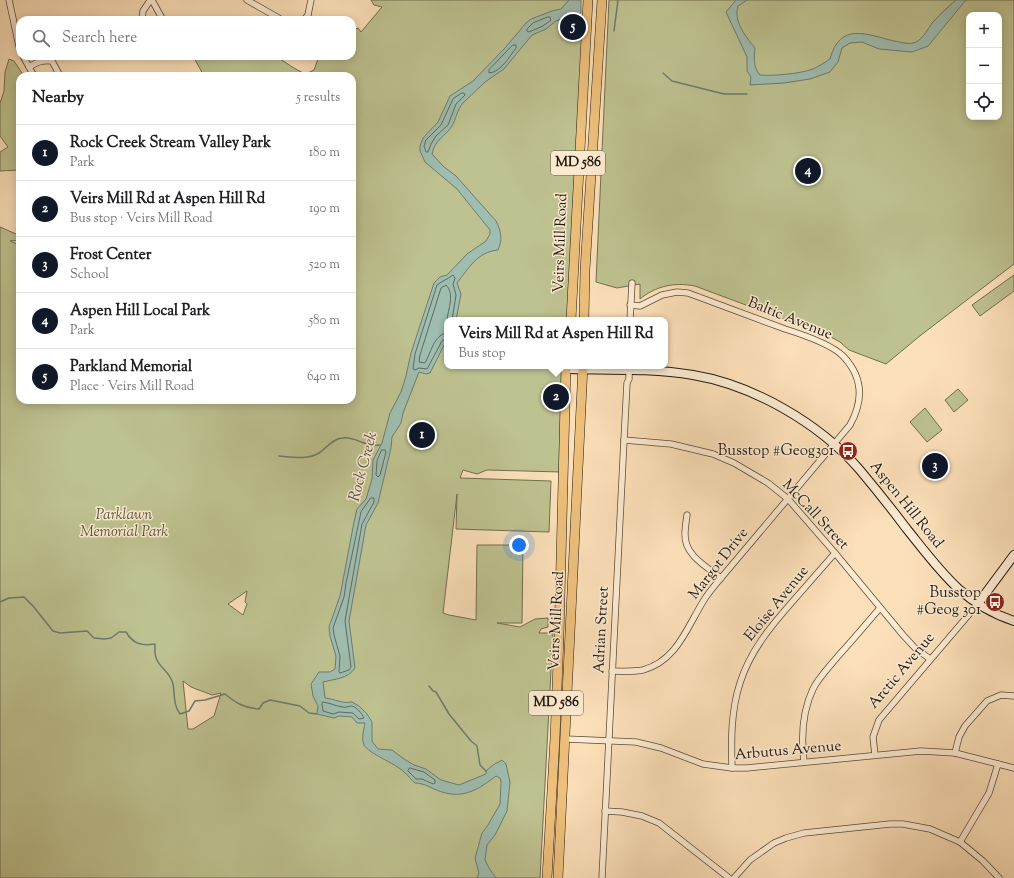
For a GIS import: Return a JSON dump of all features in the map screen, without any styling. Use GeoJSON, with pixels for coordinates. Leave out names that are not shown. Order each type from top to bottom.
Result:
{"type":"FeatureCollection","features":[{"type":"Feature","properties":{"kind":"main road","name":"Veirs Mill Road"},"geometry":{"type":"LineString","coordinates":[[584,317],[602,0]]}},
{"type":"Feature","properties":{"kind":"main road","name":"Veirs Mill Road"},"geometry":{"type":"LineString","coordinates":[[570,317],[588,3]]}},
{"type":"Feature","properties":{"kind":"main road","name":"Veirs Mill Road"},"geometry":{"type":"LineString","coordinates":[[547,878],[559,637],[566,369]]}},
{"type":"Feature","properties":{"kind":"main road","name":"Veirs Mill Road"},"geometry":{"type":"LineString","coordinates":[[558,878],[583,369]]}},
{"type":"Feature","properties":{"kind":"main road"},"geometry":{"type":"LineString","coordinates":[[553,769],[564,770]]}},
{"type":"Feature","properties":{"kind":"street"},"geometry":{"type":"LineString","coordinates":[[10,0],[16,31]]}},
{"type":"Feature","properties":{"kind":"street"},"geometry":{"type":"LineString","coordinates":[[247,0],[275,16]]}},
{"type":"Feature","properties":{"kind":"street"},"geometry":{"type":"LineString","coordinates":[[307,16],[311,0]]}},
{"type":"Feature","properties":{"kind":"street"},"geometry":{"type":"LineString","coordinates":[[142,16],[143,11],[152,1],[161,16]]}},
{"type":"Feature","properties":{"kind":"street"},"geometry":{"type":"LineString","coordinates":[[25,60],[32,72]]}},
{"type":"Feature","properties":{"kind":"street"},"geometry":{"type":"LineString","coordinates":[[29,67],[36,62],[44,60],[52,61],[58,72]]}},
{"type":"Feature","properties":{"kind":"street"},"geometry":{"type":"LineString","coordinates":[[630,317],[632,284]]}},
{"type":"Feature","properties":{"kind":"street","name":"Baltic Avenue"},"geometry":{"type":"LineString","coordinates":[[630,305],[640,306],[662,295],[677,292],[688,292],[832,348],[842,355],[854,371],[860,390],[860,403],[856,414],[850,425],[834,445]]}},
{"type":"Feature","properties":{"kind":"street","name":"Aspen Hill Road"},"geometry":{"type":"LineString","coordinates":[[627,369],[693,375],[742,389],[765,398],[795,416],[821,434],[858,468],[949,581],[977,605],[999,616],[1014,621]]}},
{"type":"Feature","properties":{"kind":"street","name":"Adrian Street"},"geometry":{"type":"LineString","coordinates":[[602,878],[627,383],[629,379],[627,369]]}},
{"type":"Feature","properties":{"kind":"street","name":"McCall Street"},"geometry":{"type":"LineString","coordinates":[[624,440],[671,444],[689,447],[713,454],[753,473],[768,483],[788,499],[835,553],[902,635],[915,648],[930,659]]}},
{"type":"Feature","properties":{"kind":"street","name":"Margot Drive"},"geometry":{"type":"LineString","coordinates":[[612,671],[635,672],[644,670],[658,664],[669,656],[678,645],[704,599],[834,445]]}},
{"type":"Feature","properties":{"kind":"street"},"geometry":{"type":"LineString","coordinates":[[687,516],[684,535],[688,549],[695,558],[721,578]]}},
{"type":"Feature","properties":{"kind":"street","name":"Eloise Avenue"},"geometry":{"type":"LineString","coordinates":[[732,768],[731,736],[733,712],[740,683],[747,665],[767,631],[835,553]]}},
{"type":"Feature","properties":{"kind":"street","name":"Arctic Avenue"},"geometry":{"type":"LineString","coordinates":[[875,755],[873,737],[878,720],[977,605],[1014,555]]}},
{"type":"Feature","properties":{"kind":"street"},"geometry":{"type":"LineString","coordinates":[[804,762],[802,744],[803,727],[813,689],[824,672],[880,608]]}},
{"type":"Feature","properties":{"kind":"street"},"geometry":{"type":"LineString","coordinates":[[955,753],[959,738],[965,726],[987,701],[1001,695],[1014,696]]}},
{"type":"Feature","properties":{"kind":"street","name":"Arbutus Avenue"},"geometry":{"type":"LineString","coordinates":[[566,739],[636,742],[661,748],[703,764],[732,768],[748,768],[921,751],[955,753],[1014,768]]}},
{"type":"Feature","properties":{"kind":"street"},"geometry":{"type":"LineString","coordinates":[[960,842],[989,794],[998,764]]}},
{"type":"Feature","properties":{"kind":"street"},"geometry":{"type":"LineString","coordinates":[[605,811],[622,812],[642,816],[659,823],[729,878]]}},
{"type":"Feature","properties":{"kind":"street"},"geometry":{"type":"LineString","coordinates":[[734,878],[750,860],[764,849],[786,838],[804,833],[890,824],[904,824],[930,829],[960,842],[983,861],[999,878]]}},
{"type":"Feature","properties":{"kind":"green space","name":"Parklawn Memorial Park"},"geometry":{"type":"Polygon","coordinates":[[[371,0],[573,0],[573,16],[578,13],[578,22],[583,23],[568,317],[444,317],[444,369],[566,369],[561,472],[487,470],[477,474],[463,470],[460,478],[551,481],[549,532],[456,529],[457,494],[443,613],[476,620],[477,545],[523,545],[522,623],[497,623],[520,627],[535,619],[548,618],[548,627],[541,629],[539,633],[553,633],[540,878],[0,878],[0,227],[16,234],[16,240],[10,241],[16,243],[16,404],[356,404],[356,72],[310,72],[314,70],[318,60],[356,60],[356,29],[358,28],[361,32],[382,7],[374,5],[371,0]],[[247,591],[228,604],[243,615],[247,604],[245,602],[247,591]],[[183,681],[188,729],[193,729],[214,716],[221,693],[212,695],[191,687],[183,681]]]}},
{"type":"Feature","properties":{"kind":"green space"},"geometry":{"type":"Polygon","coordinates":[[[609,0],[1014,0],[1014,264],[921,335],[886,364],[849,350],[840,342],[829,336],[695,286],[666,286],[652,291],[640,299],[640,284],[617,288],[596,282],[609,0]]]}},
{"type":"Feature","properties":{"kind":"green space"},"geometry":{"type":"Polygon","coordinates":[[[9,59],[14,61],[21,72],[16,72],[16,170],[0,171],[0,152],[8,147],[0,136],[0,103],[4,91],[5,72],[9,59]]]}},
{"type":"Feature","properties":{"kind":"green space"},"geometry":{"type":"Polygon","coordinates":[[[195,60],[282,60],[302,72],[202,72],[195,60]]]}},
{"type":"Feature","properties":{"kind":"green space"},"geometry":{"type":"Polygon","coordinates":[[[1014,275],[1014,291],[980,316],[972,305],[1014,275]]]}},
{"type":"Feature","properties":{"kind":"green space"},"geometry":{"type":"Polygon","coordinates":[[[958,389],[968,400],[954,412],[945,400],[958,389]]]}},
{"type":"Feature","properties":{"kind":"green space"},"geometry":{"type":"Polygon","coordinates":[[[925,408],[942,430],[927,442],[910,422],[925,408]]]}},
{"type":"Feature","properties":{"kind":"water"},"geometry":{"type":"Polygon","coordinates":[[[569,0],[581,0],[581,13],[556,21],[546,29],[532,35],[504,69],[485,82],[463,103],[452,126],[438,141],[433,149],[432,154],[443,166],[456,176],[496,221],[501,239],[498,250],[491,251],[479,257],[457,283],[461,294],[457,317],[444,317],[444,345],[430,373],[426,374],[419,372],[403,413],[401,423],[392,437],[391,448],[378,503],[366,525],[349,621],[355,668],[352,672],[345,676],[323,682],[325,698],[352,702],[359,706],[367,714],[372,722],[372,741],[378,749],[392,750],[414,765],[426,769],[441,780],[459,785],[486,774],[486,771],[502,760],[506,764],[510,782],[507,811],[495,835],[487,845],[485,860],[496,878],[477,878],[479,873],[475,858],[482,833],[500,804],[500,778],[496,776],[471,792],[457,794],[442,792],[419,783],[415,783],[395,765],[371,752],[364,745],[363,734],[365,723],[357,723],[352,717],[339,716],[334,718],[317,714],[318,706],[313,696],[311,684],[319,672],[330,672],[335,669],[336,656],[329,627],[340,596],[357,509],[366,499],[372,479],[373,460],[382,443],[390,413],[401,392],[411,353],[434,283],[440,277],[447,275],[467,254],[486,241],[490,234],[490,230],[457,189],[425,162],[420,151],[420,146],[423,138],[438,122],[450,96],[473,81],[531,19],[561,9],[569,0]]]}},
{"type":"Feature","properties":{"kind":"water"},"geometry":{"type":"Polygon","coordinates":[[[736,0],[747,0],[738,6],[737,17],[741,28],[755,48],[754,59],[756,69],[760,75],[779,75],[807,71],[822,64],[830,59],[834,47],[847,35],[864,34],[905,43],[916,42],[924,35],[931,24],[956,0],[966,0],[928,46],[912,52],[879,49],[862,42],[850,43],[842,48],[838,62],[830,72],[810,79],[784,83],[750,85],[751,77],[747,71],[747,57],[726,12],[736,0]]]}},
{"type":"Feature","properties":{"kind":"waterway"},"geometry":{"type":"LineString","coordinates":[[614,31],[618,0]]}},
{"type":"Feature","properties":{"kind":"waterway"},"geometry":{"type":"LineString","coordinates":[[663,73],[672,81],[724,94],[747,94]]}},
{"type":"Feature","properties":{"kind":"waterway","name":"Rock Creek"},"geometry":{"type":"LineString","coordinates":[[279,456],[299,458],[310,457],[319,453],[335,440],[342,438],[352,439],[370,445],[380,445]]}},
{"type":"Feature","properties":{"kind":"waterway"},"geometry":{"type":"LineString","coordinates":[[0,602],[9,598],[24,597],[53,631],[60,633],[87,631],[94,638],[105,639],[111,638],[119,632],[126,632],[135,642],[146,645],[155,644],[156,658],[172,680],[175,703],[180,714],[189,711],[195,701],[205,700],[225,694],[249,708],[259,709],[263,703],[270,700],[300,706],[309,713],[317,714]]}},
{"type":"Feature","properties":{"kind":"waterway"},"geometry":{"type":"LineString","coordinates":[[429,686],[436,692],[449,714],[471,741],[477,746],[480,765],[486,771]]}},
{"type":"Feature","properties":{"kind":"place","name":"Parkland Memorial"},"geometry":{"type":"Point","coordinates":[573,27]}},
{"type":"Feature","properties":{"kind":"place","name":"Aspen Hill Local Park"},"geometry":{"type":"Point","coordinates":[808,171]}},
{"type":"Feature","properties":{"kind":"place","name":"Veirs Mill Rd at Aspen Hill Rd"},"geometry":{"type":"Point","coordinates":[556,397]}},
{"type":"Feature","properties":{"kind":"place","name":"Rock Creek Stream Valley Park"},"geometry":{"type":"Point","coordinates":[422,435]}},
{"type":"Feature","properties":{"kind":"place","name":"Busstop #Geog301"},"geometry":{"type":"Point","coordinates":[848,451]}},
{"type":"Feature","properties":{"kind":"place","name":"Frost Center"},"geometry":{"type":"Point","coordinates":[935,466]}},
{"type":"Feature","properties":{"kind":"place","name":"Busstop #Geog 301"},"geometry":{"type":"Point","coordinates":[995,602]}}]}
